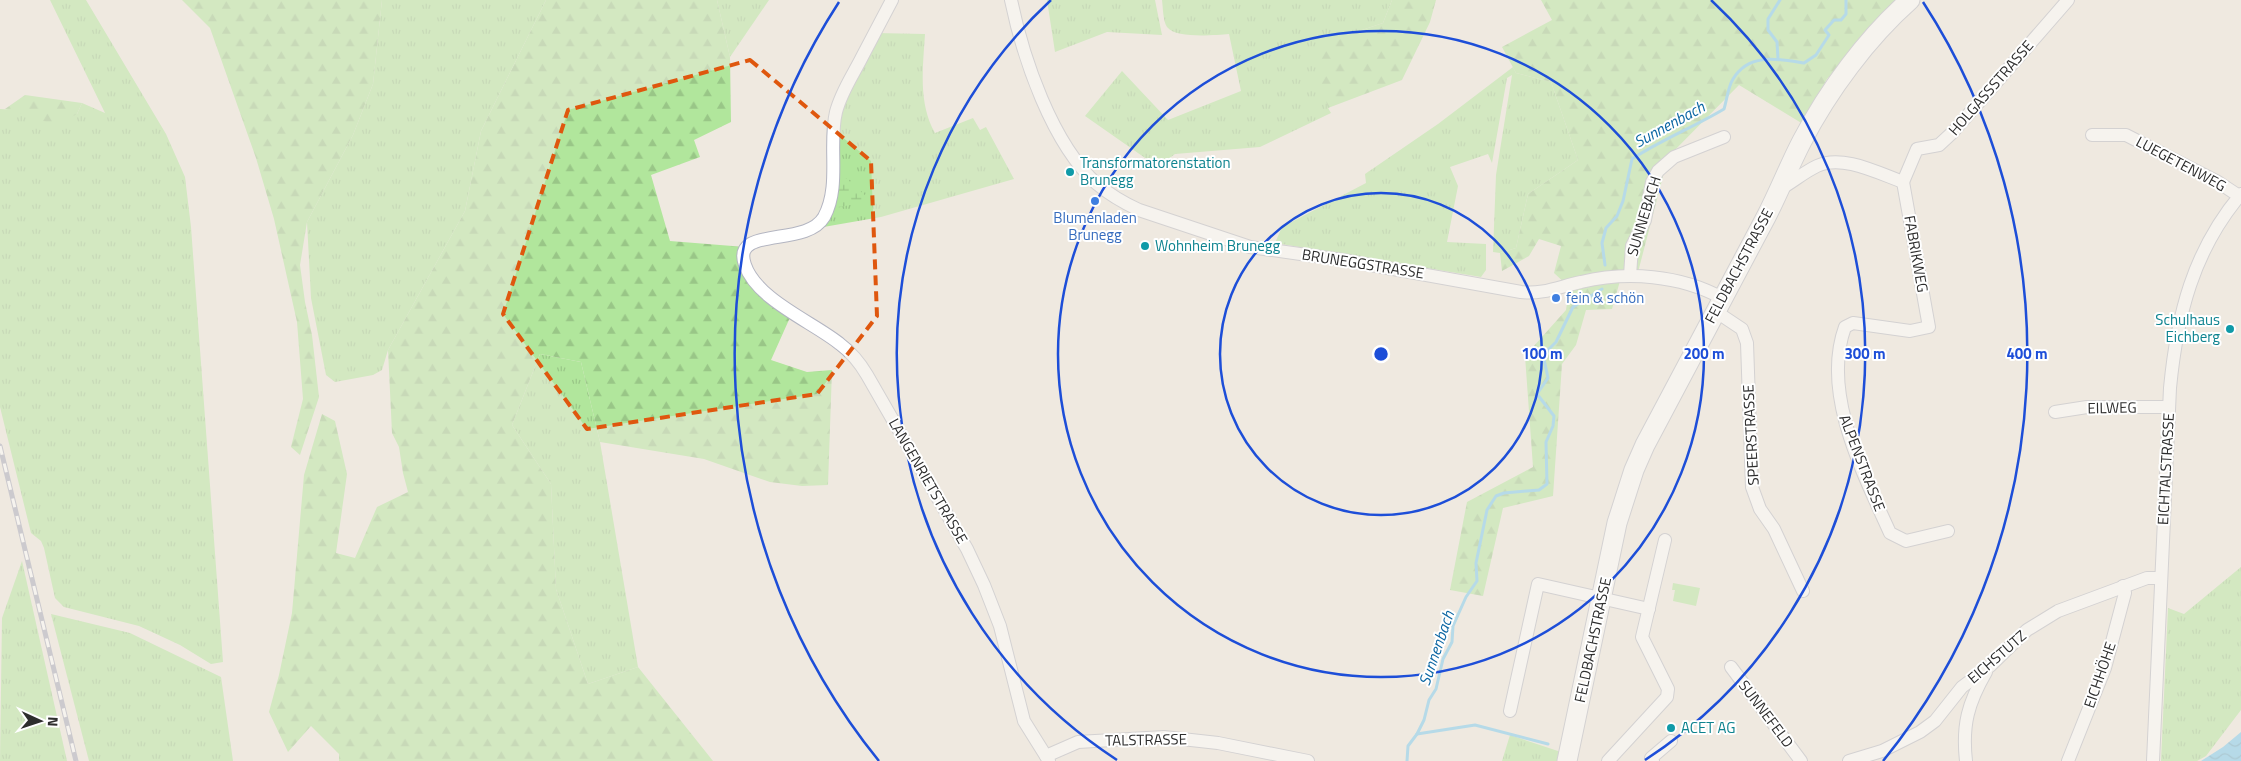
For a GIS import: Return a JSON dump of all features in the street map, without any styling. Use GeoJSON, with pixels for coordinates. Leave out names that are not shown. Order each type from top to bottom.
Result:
{"type":"FeatureCollection","features":[{"type":"Feature","properties":{"kind":"main road","name":"FELDBACHSTRASSE"},"geometry":{"type":"LineString","coordinates":[[1567,761],[1617,523],[1634,470],[1780,188],[1802,140],[1833,88],[1878,34],[1910,0]]}},
{"type":"Feature","properties":{"kind":"street","name":"LANGENRIETSTRASSE"},"geometry":{"type":"LineString","coordinates":[[892,0],[840,101],[833,132],[830,199],[823,219],[812,229],[799,234],[754,241],[746,247],[743,257],[745,266],[759,286],[782,306],[842,345],[868,375],[980,576],[998,620],[1024,721],[1048,759]]}},
{"type":"Feature","properties":{"kind":"street","name":"BRUNEGGSTRASSE"},"geometry":{"type":"LineString","coordinates":[[1012,0],[1033,77],[1060,138],[1074,158],[1096,183],[1139,210],[1250,247],[1343,260],[1521,292],[1536,293],[1599,278],[1630,276],[1680,283],[1706,290],[1719,305]]}},
{"type":"Feature","properties":{"kind":"street","name":"HOLGASSSTRASSE"},"geometry":{"type":"LineString","coordinates":[[1903,182],[1918,149],[1939,146],[2068,0]]}},
{"type":"Feature","properties":{"kind":"street","name":"LUEGETENWEG"},"geometry":{"type":"LineString","coordinates":[[2092,135],[2126,135],[2240,195]]}},
{"type":"Feature","properties":{"kind":"street","name":"SUNNEBACH"},"geometry":{"type":"LineString","coordinates":[[1630,276],[1632,246],[1646,220],[1652,182],[1658,171],[1674,157],[1724,137]]}},
{"type":"Feature","properties":{"kind":"street"},"geometry":{"type":"LineString","coordinates":[[1780,188],[1816,166],[1834,162],[1852,165],[1903,182]]}},
{"type":"Feature","properties":{"kind":"street","name":"FABRIKWEG"},"geometry":{"type":"LineString","coordinates":[[1903,182],[1929,326]]}},
{"type":"Feature","properties":{"kind":"street","name":"EICHTALSTRASSE"},"geometry":{"type":"LineString","coordinates":[[2153,761],[2160,578],[2173,359],[2181,314],[2190,284],[2205,247],[2240,195]]}},
{"type":"Feature","properties":{"kind":"street","name":"SPEERSTRASSE"},"geometry":{"type":"LineString","coordinates":[[1719,305],[1742,329],[1747,344],[1752,487],[1760,509],[1774,529],[1803,591]]}},
{"type":"Feature","properties":{"kind":"street","name":"ALPENSTRASSE"},"geometry":{"type":"LineString","coordinates":[[1929,326],[1910,331],[1853,323],[1845,327],[1838,344],[1839,400],[1856,450],[1890,533],[1906,541],[1948,531]]}},
{"type":"Feature","properties":{"kind":"street","name":"EILWEG"},"geometry":{"type":"LineString","coordinates":[[2055,412],[2087,407],[2169,407]]}},
{"type":"Feature","properties":{"kind":"street"},"geometry":{"type":"LineString","coordinates":[[1608,761],[1667,697],[1668,689],[1642,637],[1665,540]]}},
{"type":"Feature","properties":{"kind":"street","name":"EICHSTUTZ"},"geometry":{"type":"LineString","coordinates":[[1849,761],[1882,751],[1913,737],[1935,721],[1962,687],[1990,666],[2027,630],[2050,616],[2123,586],[2147,578],[2160,578]]}},
{"type":"Feature","properties":{"kind":"street"},"geometry":{"type":"LineString","coordinates":[[1510,710],[1538,584],[1649,609]]}},
{"type":"Feature","properties":{"kind":"street","name":"EICHHÖHE"},"geometry":{"type":"LineString","coordinates":[[2068,761],[2105,668],[2125,594],[2123,586]]}},
{"type":"Feature","properties":{"kind":"street"},"geometry":{"type":"LineString","coordinates":[[1966,761],[1964,744],[1966,717],[1975,690],[1990,666]]}},
{"type":"Feature","properties":{"kind":"street","name":"SUNNEFELD"},"geometry":{"type":"LineString","coordinates":[[1731,667],[1801,761]]}},
{"type":"Feature","properties":{"kind":"street","name":"TALSTRASSE"},"geometry":{"type":"LineString","coordinates":[[1048,759],[1078,742],[1164,737],[1218,743],[1308,761]]}},
{"type":"Feature","properties":{"kind":"street"},"geometry":{"type":"LineString","coordinates":[[1653,761],[1651,758],[1671,741]]}},
{"type":"Feature","properties":{"kind":"highlighted area"},"geometry":{"type":"Polygon","coordinates":[[[750,60],[871,161],[877,316],[817,394],[587,429],[503,314],[568,110],[750,60]]]}},
{"type":"Feature","properties":{"kind":"green space"},"geometry":{"type":"Polygon","coordinates":[[[50,0],[86,0],[166,134],[185,177],[191,227],[223,662],[211,664],[180,645],[139,626],[64,607],[55,598],[41,541],[31,533],[0,407],[0,109],[77,114],[82,103],[105,113],[50,0]]]}},
{"type":"Feature","properties":{"kind":"green space"},"geometry":{"type":"Polygon","coordinates":[[[182,0],[382,0],[373,84],[353,135],[307,222],[300,265],[312,335],[319,397],[300,455],[291,447],[303,399],[297,322],[274,219],[256,158],[210,28],[182,0]]]}},
{"type":"Feature","properties":{"kind":"green space"},"geometry":{"type":"Polygon","coordinates":[[[382,0],[546,0],[481,131],[465,211],[388,350],[382,370],[373,375],[335,382],[326,375],[311,298],[307,222],[353,135],[373,84],[382,0]]]}},
{"type":"Feature","properties":{"kind":"green space"},"geometry":{"type":"Polygon","coordinates":[[[546,0],[717,0],[730,57],[731,122],[694,140],[700,157],[651,175],[670,241],[745,247],[744,262],[792,313],[771,360],[807,372],[832,370],[828,485],[802,486],[770,482],[704,459],[600,442],[581,362],[540,354],[512,425],[551,484],[556,589],[588,684],[638,667],[713,761],[339,761],[339,754],[311,726],[288,752],[269,712],[292,613],[304,475],[322,414],[335,421],[347,474],[336,553],[355,558],[377,507],[408,492],[399,447],[392,433],[388,350],[465,211],[481,131],[546,0]]]}},
{"type":"Feature","properties":{"kind":"green space"},"geometry":{"type":"Polygon","coordinates":[[[717,0],[769,0],[730,57],[717,0]]]}},
{"type":"Feature","properties":{"kind":"green space"},"geometry":{"type":"Polygon","coordinates":[[[1047,0],[1155,0],[1162,35],[1107,32],[1055,52],[1047,0]]]}},
{"type":"Feature","properties":{"kind":"green space"},"geometry":{"type":"Polygon","coordinates":[[[1162,0],[1392,0],[1383,23],[1347,35],[1328,108],[1331,113],[1260,147],[1175,154],[1158,167],[1085,116],[1122,71],[1168,120],[1241,91],[1229,34],[1187,35],[1172,31],[1167,27],[1165,21],[1162,0]]]}},
{"type":"Feature","properties":{"kind":"green space"},"geometry":{"type":"Polygon","coordinates":[[[1392,0],[1436,0],[1430,22],[1402,80],[1328,108],[1314,56],[1347,35],[1383,23],[1392,0]]]}},
{"type":"Feature","properties":{"kind":"green space"},"geometry":{"type":"Polygon","coordinates":[[[1541,0],[1897,0],[1827,79],[1803,124],[1739,85],[1668,157],[1637,276],[1567,285],[1554,273],[1561,246],[1539,239],[1529,256],[1502,271],[1500,253],[1516,248],[1528,194],[1578,160],[1551,82],[1516,73],[1502,47],[1552,20],[1541,0]]]}},
{"type":"Feature","properties":{"kind":"green space"},"geometry":{"type":"Polygon","coordinates":[[[875,33],[925,34],[924,97],[926,110],[935,133],[973,118],[980,130],[986,127],[1014,179],[881,217],[812,229],[823,219],[833,132],[875,33]]]}},
{"type":"Feature","properties":{"kind":"green space"},"geometry":{"type":"Polygon","coordinates":[[[1513,67],[1516,73],[1551,82],[1578,160],[1528,194],[1516,248],[1500,253],[1493,252],[1496,175],[1512,75],[1507,78],[1492,163],[1488,154],[1450,167],[1458,186],[1447,242],[1486,244],[1486,270],[1481,277],[1275,243],[1282,227],[1366,183],[1365,174],[1438,124],[1513,67]]]}},
{"type":"Feature","properties":{"kind":"green space"},"geometry":{"type":"Polygon","coordinates":[[[25,95],[82,103],[77,114],[56,125],[5,109],[25,95]]]}},
{"type":"Feature","properties":{"kind":"green space"},"geometry":{"type":"Polygon","coordinates":[[[842,178],[847,179],[868,198],[868,201],[836,208],[839,180],[842,178]]]}},
{"type":"Feature","properties":{"kind":"green space"},"geometry":{"type":"Polygon","coordinates":[[[1620,281],[1612,309],[1586,310],[1576,345],[1562,364],[1553,496],[1503,508],[1483,596],[1450,590],[1467,502],[1533,467],[1525,356],[1566,310],[1569,290],[1620,281]]]}},
{"type":"Feature","properties":{"kind":"green space"},"geometry":{"type":"Polygon","coordinates":[[[540,354],[581,362],[600,442],[638,667],[588,684],[556,589],[551,484],[512,425],[540,354]]]}},
{"type":"Feature","properties":{"kind":"green space"},"geometry":{"type":"Polygon","coordinates":[[[22,561],[67,761],[0,761],[2,618],[22,561]]]}},
{"type":"Feature","properties":{"kind":"green space"},"geometry":{"type":"Polygon","coordinates":[[[2241,567],[2241,710],[2206,756],[2197,761],[2161,761],[2168,608],[2184,614],[2241,567]]]}},
{"type":"Feature","properties":{"kind":"green space"},"geometry":{"type":"Polygon","coordinates":[[[1673,583],[1700,588],[1696,606],[1673,601],[1675,590],[1672,590],[1673,583]]]}},
{"type":"Feature","properties":{"kind":"green space"},"geometry":{"type":"Polygon","coordinates":[[[51,614],[130,633],[221,677],[233,761],[89,761],[51,614]]]}},
{"type":"Feature","properties":{"kind":"green space"},"geometry":{"type":"Polygon","coordinates":[[[1510,735],[1561,752],[1560,761],[1502,761],[1510,735]]]}},
{"type":"Feature","properties":{"kind":"water"},"geometry":{"type":"Polygon","coordinates":[[[2241,732],[2241,761],[2201,761],[2223,747],[2241,732]]]}},
{"type":"Feature","properties":{"kind":"waterway"},"geometry":{"type":"LineString","coordinates":[[1778,59],[1777,42],[1768,30],[1768,19],[1780,0]]}},
{"type":"Feature","properties":{"kind":"waterway","name":"Sunnenbach"},"geometry":{"type":"LineString","coordinates":[[1605,265],[1602,243],[1606,228],[1617,216],[1623,201],[1632,159],[1724,109],[1731,82],[1740,70],[1747,65],[1765,59],[1804,63],[1816,55],[1829,35],[1825,30],[1834,20],[1841,20],[1846,14],[1846,0]]}},
{"type":"Feature","properties":{"kind":"waterway","name":"Sunnenbach"},"geometry":{"type":"LineString","coordinates":[[1407,761],[1408,746],[1424,720],[1429,700],[1436,689],[1443,659],[1452,642],[1453,626],[1466,597],[1477,581],[1476,563],[1487,510],[1496,496],[1504,493],[1539,490],[1547,484],[1546,442],[1553,426],[1554,416],[1537,394],[1548,378],[1544,359],[1548,350],[1556,342],[1573,307],[1602,289]]}},
{"type":"Feature","properties":{"kind":"waterway"},"geometry":{"type":"LineString","coordinates":[[1417,734],[1475,725],[1548,744]]}},
{"type":"Feature","properties":{"kind":"railway"},"geometry":{"type":"LineString","coordinates":[[0,446],[76,761]]}},
{"type":"Feature","properties":{"kind":"place","name":"Transformatorenstation Brunegg"},"geometry":{"type":"Point","coordinates":[1070,172]}},
{"type":"Feature","properties":{"kind":"place","name":"Blumenladen Brunegg"},"geometry":{"type":"Point","coordinates":[1095,201]}},
{"type":"Feature","properties":{"kind":"place","name":"Wohnheim Brunegg"},"geometry":{"type":"Point","coordinates":[1145,246]}},
{"type":"Feature","properties":{"kind":"place","name":"fein & schön"},"geometry":{"type":"Point","coordinates":[1556,298]}},
{"type":"Feature","properties":{"kind":"place","name":"Schulhaus Eichberg"},"geometry":{"type":"Point","coordinates":[2230,329]}},
{"type":"Feature","properties":{"kind":"place","name":"ACET AG"},"geometry":{"type":"Point","coordinates":[1671,728]}}]}
